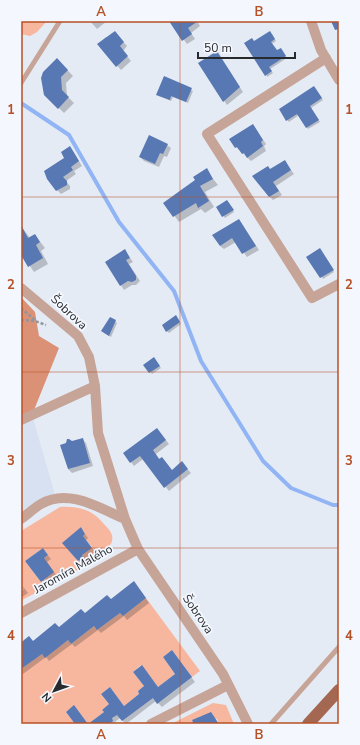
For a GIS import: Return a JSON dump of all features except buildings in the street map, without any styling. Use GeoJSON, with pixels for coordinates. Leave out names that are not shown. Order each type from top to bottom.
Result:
{"type":"FeatureCollection","features":[{"type":"Feature","properties":{"kind":"main road"},"geometry":{"type":"LineString","coordinates":[[308,724],[339,690]]}},
{"type":"Feature","properties":{"kind":"street"},"geometry":{"type":"LineString","coordinates":[[311,21],[326,58],[339,80]]}},
{"type":"Feature","properties":{"kind":"street"},"geometry":{"type":"LineString","coordinates":[[326,58],[207,134],[312,298],[339,284]]}},
{"type":"Feature","properties":{"kind":"street","name":"Šobrova"},"geometry":{"type":"LineString","coordinates":[[21,288],[78,336],[89,357],[94,386],[98,433],[125,519],[138,549],[228,685],[248,724]]}},
{"type":"Feature","properties":{"kind":"street"},"geometry":{"type":"LineString","coordinates":[[21,420],[94,386]]}},
{"type":"Feature","properties":{"kind":"street"},"geometry":{"type":"LineString","coordinates":[[21,519],[42,504],[56,498],[70,498],[92,504],[125,519]]}},
{"type":"Feature","properties":{"kind":"street","name":"Jaromíra Malého"},"geometry":{"type":"LineString","coordinates":[[21,613],[138,549]]}},
{"type":"Feature","properties":{"kind":"street"},"geometry":{"type":"LineString","coordinates":[[151,724],[228,685]]}},
{"type":"Feature","properties":{"kind":"lane"},"geometry":{"type":"LineString","coordinates":[[21,83],[60,21]]}},
{"type":"Feature","properties":{"kind":"lane"},"geometry":{"type":"LineString","coordinates":[[271,724],[339,647]]}},
{"type":"Feature","properties":{"kind":"path"},"geometry":{"type":"LineString","coordinates":[[21,308],[35,321]]}},
{"type":"Feature","properties":{"kind":"path"},"geometry":{"type":"LineString","coordinates":[[21,320],[35,321],[49,326]]}},
{"type":"Feature","properties":{"kind":"shaded area"},"geometry":{"type":"Polygon","coordinates":[[[21,21],[47,21],[37,32],[30,36],[21,34],[21,21]]]}},
{"type":"Feature","properties":{"kind":"shaded area"},"geometry":{"type":"Polygon","coordinates":[[[21,297],[35,312],[39,336],[59,348],[32,415],[21,420],[21,297]]]}},
{"type":"Feature","properties":{"kind":"shaded area"},"geometry":{"type":"Polygon","coordinates":[[[32,415],[56,498],[21,519],[21,420],[32,415]]]}},
{"type":"Feature","properties":{"kind":"shaded area"},"geometry":{"type":"Polygon","coordinates":[[[60,507],[72,507],[84,509],[99,518],[109,529],[112,541],[108,548],[86,565],[21,601],[21,592],[24,589],[21,584],[21,531],[60,507]],[[81,527],[63,543],[78,561],[83,557],[82,555],[92,547],[83,536],[85,534],[81,527]],[[43,548],[25,561],[41,582],[46,579],[44,558],[48,555],[43,548]]]}},
{"type":"Feature","properties":{"kind":"shaded area"},"geometry":{"type":"Polygon","coordinates":[[[146,598],[200,671],[192,677],[172,650],[163,657],[175,674],[158,687],[141,665],[133,672],[144,686],[138,691],[139,694],[124,706],[110,687],[101,694],[109,704],[102,710],[104,712],[88,724],[74,706],[66,712],[75,724],[21,724],[21,669],[42,654],[45,657],[68,640],[71,644],[94,626],[97,630],[120,613],[123,616],[146,598]]]}},
{"type":"Feature","properties":{"kind":"shaded area"},"geometry":{"type":"Polygon","coordinates":[[[213,703],[226,705],[234,724],[219,724],[217,719],[201,716],[190,724],[171,724],[213,703]]]}},
{"type":"Feature","properties":{"kind":"waterway"},"geometry":{"type":"LineString","coordinates":[[21,103],[69,135],[119,222],[174,291],[201,361],[263,461],[291,488],[333,505],[339,505]]}}]}
